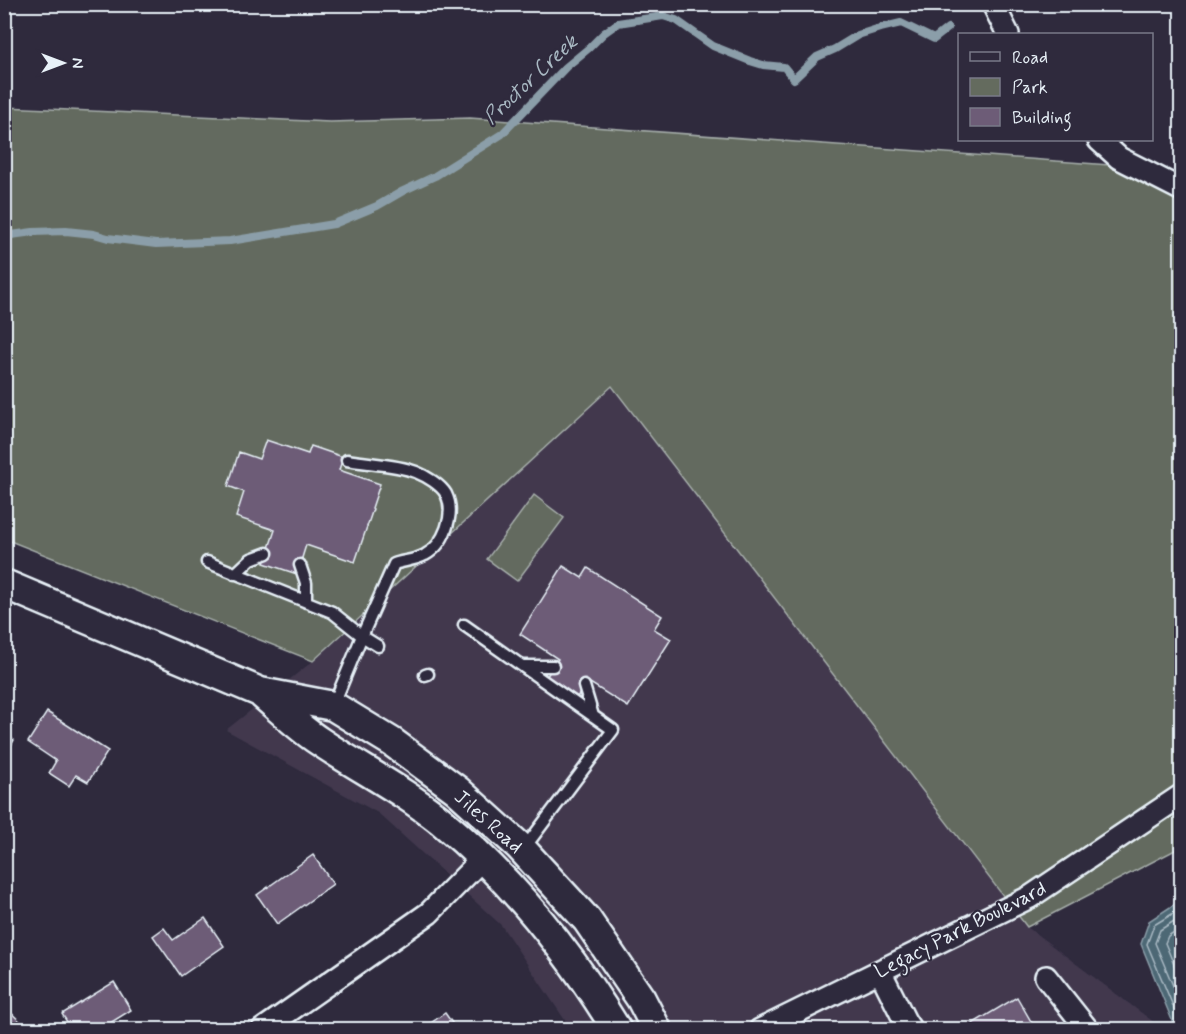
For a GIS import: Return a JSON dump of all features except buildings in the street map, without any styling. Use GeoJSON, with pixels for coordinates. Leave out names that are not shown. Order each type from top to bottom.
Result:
{"type":"FeatureCollection","features":[{"type":"Feature","properties":{"kind":"street"},"geometry":{"type":"LineString","coordinates":[[993,4],[1008,33]]}},
{"type":"Feature","properties":{"kind":"street"},"geometry":{"type":"LineString","coordinates":[[1100,141],[1119,158],[1182,190]]}},
{"type":"Feature","properties":{"kind":"street","name":"Jiles Road"},"geometry":{"type":"LineString","coordinates":[[4,584],[260,692],[333,706],[392,742],[457,790],[522,850],[587,920],[641,999],[657,1029]]}},
{"type":"Feature","properties":{"kind":"street","name":"Jiles Road"},"geometry":{"type":"LineString","coordinates":[[260,692],[318,740],[381,779],[441,821],[482,859],[527,905],[594,992],[617,1029]]}},
{"type":"Feature","properties":{"kind":"street","name":"Legacy Park Boulevard"},"geometry":{"type":"LineString","coordinates":[[760,1029],[1030,897],[1182,795]]}},
{"type":"Feature","properties":{"kind":"street"},"geometry":{"type":"LineString","coordinates":[[262,1029],[429,913],[482,859]]}},
{"type":"Feature","properties":{"kind":"street"},"geometry":{"type":"LineString","coordinates":[[880,971],[910,1029]]}},
{"type":"Feature","properties":{"kind":"street"},"geometry":{"type":"LineString","coordinates":[[1046,977],[1088,1029]]}},
{"type":"Feature","properties":{"kind":"lane"},"geometry":{"type":"LineString","coordinates":[[333,706],[394,564],[425,556],[437,546],[445,532],[450,513],[445,492],[416,472],[347,460]]}},
{"type":"Feature","properties":{"kind":"lane"},"geometry":{"type":"LineString","coordinates":[[235,574],[251,559],[267,553]]}},
{"type":"Feature","properties":{"kind":"lane"},"geometry":{"type":"LineString","coordinates":[[207,562],[332,612],[378,646]]}},
{"type":"Feature","properties":{"kind":"lane"},"geometry":{"type":"LineString","coordinates":[[300,565],[306,583],[306,602]]}},
{"type":"Feature","properties":{"kind":"lane"},"geometry":{"type":"LineString","coordinates":[[464,625],[613,730],[522,850]]}},
{"type":"Feature","properties":{"kind":"lane"},"geometry":{"type":"LineString","coordinates":[[522,666],[553,666]]}},
{"type":"Feature","properties":{"kind":"lane"},"geometry":{"type":"LineString","coordinates":[[584,686],[593,716]]}},
{"type":"Feature","properties":{"kind":"shaded area"},"geometry":{"type":"Polygon","coordinates":[[[612,385],[1027,927],[1163,1029],[571,1029],[501,925],[378,813],[226,730],[313,661],[612,385]]]}},
{"type":"Feature","properties":{"kind":"green space"},"geometry":{"type":"Polygon","coordinates":[[[5,107],[330,122],[470,118],[1123,166],[1181,188],[1181,847],[1027,927],[612,386],[313,661],[5,539],[5,107]]]}},
{"type":"Feature","properties":{"kind":"green space"},"geometry":{"type":"Polygon","coordinates":[[[534,495],[564,518],[517,581],[487,559],[534,495]]]}},
{"type":"Feature","properties":{"kind":"water"},"geometry":{"type":"Polygon","coordinates":[[[1181,900],[1182,1029],[1176,1030],[1141,944],[1149,921],[1181,900]]]}},
{"type":"Feature","properties":{"kind":"waterway","name":"Proctor Creek"},"geometry":{"type":"LineString","coordinates":[[4,236],[66,231],[156,244],[230,241],[334,224],[377,206],[435,176],[502,134],[566,67],[618,23],[663,16],[676,20],[713,46],[763,65],[784,67],[794,79],[817,57],[858,35],[901,23],[934,39],[948,28]]}}]}
